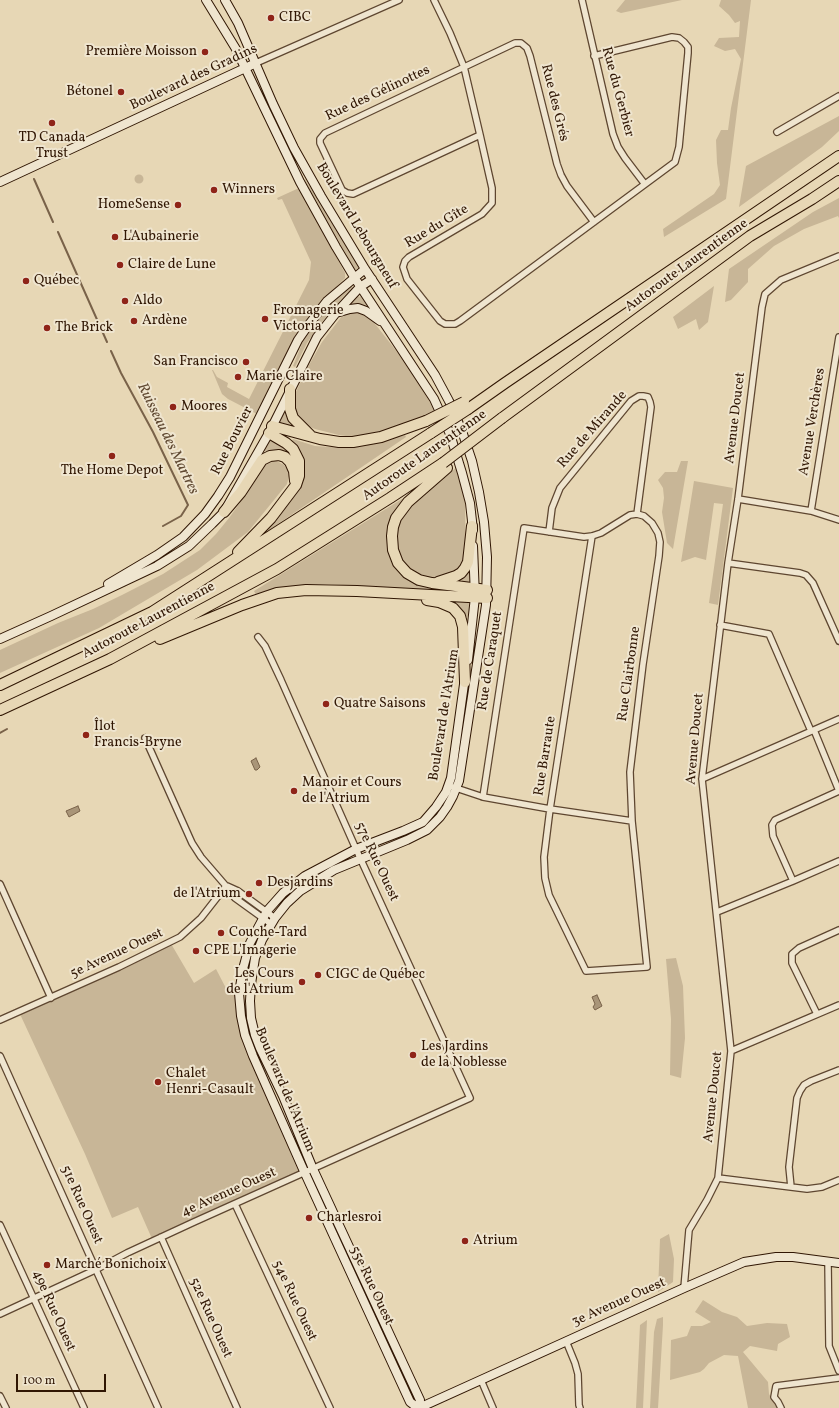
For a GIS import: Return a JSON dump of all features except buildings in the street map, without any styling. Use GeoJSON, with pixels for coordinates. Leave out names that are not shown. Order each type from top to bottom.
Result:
{"type":"FeatureCollection","features":[{"type":"Feature","properties":{"kind":"highway","name":"Autoroute Laurentienne"},"geometry":{"type":"LineString","coordinates":[[0,685],[152,612],[431,433],[466,405],[505,383],[837,157]]}},
{"type":"Feature","properties":{"kind":"highway","name":"Autoroute Laurentienne"},"geometry":{"type":"LineString","coordinates":[[0,710],[110,659],[277,569],[390,498],[445,466],[500,420],[750,236],[839,181]]}},
{"type":"Feature","properties":{"kind":"highway"},"geometry":{"type":"LineString","coordinates":[[812,199],[839,188]]}},
{"type":"Feature","properties":{"kind":"highway"},"geometry":{"type":"LineString","coordinates":[[290,389],[290,409],[293,418],[311,437]]}},
{"type":"Feature","properties":{"kind":"highway"},"geometry":{"type":"LineString","coordinates":[[270,430],[339,442],[353,442],[381,437],[466,405]]}},
{"type":"Feature","properties":{"kind":"highway"},"geometry":{"type":"LineString","coordinates":[[224,565],[271,518],[296,485],[300,469],[299,462],[293,449],[270,430]]}},
{"type":"Feature","properties":{"kind":"highway"},"geometry":{"type":"LineString","coordinates":[[224,512],[241,492],[262,460],[270,456],[279,455],[290,462],[294,471],[296,485]]}},
{"type":"Feature","properties":{"kind":"highway"},"geometry":{"type":"LineString","coordinates":[[445,466],[408,502],[396,518],[392,536],[393,550],[398,563],[407,573],[419,580],[475,593]]}},
{"type":"Feature","properties":{"kind":"highway"},"geometry":{"type":"LineString","coordinates":[[432,583],[452,578],[461,573],[465,568],[468,562],[472,526]]}},
{"type":"Feature","properties":{"kind":"highway"},"geometry":{"type":"LineString","coordinates":[[110,659],[242,605],[277,593],[306,590],[357,591],[398,594],[487,594]]}},
{"type":"Feature","properties":{"kind":"highway"},"geometry":{"type":"LineString","coordinates":[[398,594],[439,602],[453,608],[460,616],[463,627],[465,682]]}},
{"type":"Feature","properties":{"kind":"street","name":"Boulevard Lebourgneuf"},"geometry":{"type":"LineString","coordinates":[[206,0],[232,40],[306,193],[360,287],[434,399],[450,434]]}},
{"type":"Feature","properties":{"kind":"street","name":"Boulevard Lebourgneuf"},"geometry":{"type":"LineString","coordinates":[[225,0],[238,23],[294,148],[365,268],[435,375],[449,401],[462,431],[472,461]]}},
{"type":"Feature","properties":{"kind":"street","name":"Boulevard des Gradins"},"geometry":{"type":"LineString","coordinates":[[0,182],[245,68],[399,0]]}},
{"type":"Feature","properties":{"kind":"street","name":"Rue du Gîte"},"geometry":{"type":"LineString","coordinates":[[434,0],[450,33],[464,68],[492,188],[492,203],[482,214],[409,257],[403,267],[407,279],[440,321],[445,324],[455,324],[675,162],[677,155],[688,47],[679,38],[672,37],[594,56]]}},
{"type":"Feature","properties":{"kind":"street","name":"Rue du Gerbier"},"geometry":{"type":"LineString","coordinates":[[582,0],[613,134],[618,147],[644,184]]}},
{"type":"Feature","properties":{"kind":"street","name":"Rue des Grés"},"geometry":{"type":"LineString","coordinates":[[464,68],[515,43],[521,43],[527,48],[561,175],[567,186],[594,222]]}},
{"type":"Feature","properties":{"kind":"street","name":"Rue des Gélinottes"},"geometry":{"type":"LineString","coordinates":[[464,68],[325,133],[320,139],[320,143],[342,190],[347,194],[353,194],[480,135]]}},
{"type":"Feature","properties":{"kind":"street"},"geometry":{"type":"LineString","coordinates":[[776,132],[839,96]]}},
{"type":"Feature","properties":{"kind":"street","name":"Avenue Doucet"},"geometry":{"type":"LineString","coordinates":[[684,1288],[689,1230],[708,1200],[718,1178],[731,1051],[702,779],[720,625],[738,499],[762,307],[765,294],[781,280],[839,256]]}},
{"type":"Feature","properties":{"kind":"street","name":"Rue Bouvier"},"geometry":{"type":"LineString","coordinates":[[71,606],[157,555],[189,532],[205,514],[218,496],[257,424],[298,340],[306,327],[327,301],[365,268]]}},
{"type":"Feature","properties":{"kind":"street","name":"Rue Bouvier"},"geometry":{"type":"LineString","coordinates":[[0,639],[157,566],[189,546],[224,512],[270,430],[317,337],[336,313],[360,287],[372,279]]}},
{"type":"Feature","properties":{"kind":"street"},"geometry":{"type":"LineString","coordinates":[[336,313],[350,308],[358,308],[366,311],[385,324]]}},
{"type":"Feature","properties":{"kind":"street","name":"Avenue Verchères"},"geometry":{"type":"LineString","coordinates":[[811,511],[837,363],[839,337]]}},
{"type":"Feature","properties":{"kind":"street","name":"Rue de Mirande"},"geometry":{"type":"LineString","coordinates":[[549,532],[552,508],[560,488],[631,401],[635,398],[643,396],[648,397],[651,407],[637,514]]}},
{"type":"Feature","properties":{"kind":"street"},"geometry":{"type":"LineString","coordinates":[[257,424],[270,430]]}},
{"type":"Feature","properties":{"kind":"street","name":"Boulevard de l'Atrium"},"geometry":{"type":"LineString","coordinates":[[313,1169],[283,1096],[255,1035],[250,1001],[252,971],[262,940],[273,921],[287,903],[300,891],[334,870],[407,840],[427,830],[440,817],[447,807],[452,787],[451,778],[465,682],[475,593],[472,526],[468,496],[450,434]]}},
{"type":"Feature","properties":{"kind":"street","name":"Boulevard de l'Atrium"},"geometry":{"type":"LineString","coordinates":[[305,1172],[245,1035],[241,1016],[239,993],[242,969],[250,943],[264,915],[282,893],[305,876],[356,849],[403,832],[424,822],[446,792],[459,781],[487,594],[487,556],[484,522],[472,461]]}},
{"type":"Feature","properties":{"kind":"street"},"geometry":{"type":"LineString","coordinates":[[738,499],[811,511],[839,520]]}},
{"type":"Feature","properties":{"kind":"street"},"geometry":{"type":"LineString","coordinates":[[549,532],[584,537],[592,536],[601,533],[630,515],[637,514]]}},
{"type":"Feature","properties":{"kind":"street","name":"Rue Clairbonne"},"geometry":{"type":"LineString","coordinates":[[637,514],[644,516],[652,523],[658,533],[660,542],[630,772],[632,821],[647,967]]}},
{"type":"Feature","properties":{"kind":"street","name":"Rue de Caraquet"},"geometry":{"type":"LineString","coordinates":[[483,797],[524,528],[549,532]]}},
{"type":"Feature","properties":{"kind":"street","name":"Rue Barraute"},"geometry":{"type":"LineString","coordinates":[[592,536],[550,809],[544,857],[546,878],[549,895],[586,971],[647,967]]}},
{"type":"Feature","properties":{"kind":"street"},"geometry":{"type":"LineString","coordinates":[[728,563],[806,575],[812,583],[839,640]]}},
{"type":"Feature","properties":{"kind":"street"},"geometry":{"type":"LineString","coordinates":[[720,625],[769,634],[839,791],[775,820],[772,825],[773,836],[793,881]]}},
{"type":"Feature","properties":{"kind":"street","name":"57e Rue Ouest"},"geometry":{"type":"LineString","coordinates":[[258,637],[265,646],[281,680],[356,849],[470,1098]]}},
{"type":"Feature","properties":{"kind":"street"},"geometry":{"type":"LineString","coordinates":[[702,779],[839,719]]}},
{"type":"Feature","properties":{"kind":"street"},"geometry":{"type":"LineString","coordinates":[[144,738],[192,843],[201,857],[235,898],[273,921]]}},
{"type":"Feature","properties":{"kind":"street"},"geometry":{"type":"LineString","coordinates":[[452,787],[483,797],[632,821]]}},
{"type":"Feature","properties":{"kind":"street"},"geometry":{"type":"LineString","coordinates":[[717,912],[839,861]]}},
{"type":"Feature","properties":{"kind":"street","name":"5e Avenue Ouest"},"geometry":{"type":"LineString","coordinates":[[0,1020],[119,967],[180,937],[201,918],[226,886]]}},
{"type":"Feature","properties":{"kind":"street"},"geometry":{"type":"LineString","coordinates":[[1,887],[50,998]]}},
{"type":"Feature","properties":{"kind":"street"},"geometry":{"type":"LineString","coordinates":[[817,1014],[792,963],[792,954],[799,948],[839,930]]}},
{"type":"Feature","properties":{"kind":"street"},"geometry":{"type":"LineString","coordinates":[[731,1051],[839,1005]]}},
{"type":"Feature","properties":{"kind":"street","name":"51e Rue Ouest"},"geometry":{"type":"LineString","coordinates":[[0,1056],[158,1408]]}},
{"type":"Feature","properties":{"kind":"street"},"geometry":{"type":"LineString","coordinates":[[791,1187],[789,1167],[797,1098],[804,1086],[811,1081],[839,1070]]}},
{"type":"Feature","properties":{"kind":"street","name":"4e Avenue Ouest"},"geometry":{"type":"LineString","coordinates":[[0,1314],[97,1270],[127,1253],[161,1237],[470,1098]]}},
{"type":"Feature","properties":{"kind":"street","name":"55e Rue Ouest"},"geometry":{"type":"LineString","coordinates":[[305,1172],[410,1402],[419,1408],[420,1400],[313,1169]]}},
{"type":"Feature","properties":{"kind":"street"},"geometry":{"type":"LineString","coordinates":[[718,1178],[807,1189],[822,1187],[839,1180]]}},
{"type":"Feature","properties":{"kind":"street","name":"54e Rue Ouest"},"geometry":{"type":"LineString","coordinates":[[235,1204],[330,1408]]}},
{"type":"Feature","properties":{"kind":"street","name":"49e Rue Ouest"},"geometry":{"type":"LineString","coordinates":[[0,1225],[84,1408]]}},
{"type":"Feature","properties":{"kind":"street","name":"52e Rue Ouest"},"geometry":{"type":"LineString","coordinates":[[161,1237],[237,1408]]}},
{"type":"Feature","properties":{"kind":"street","name":"3e Avenue Ouest"},"geometry":{"type":"LineString","coordinates":[[419,1408],[744,1262],[760,1259],[793,1257],[839,1263]]}},
{"type":"Feature","properties":{"kind":"street"},"geometry":{"type":"LineString","coordinates":[[828,1262],[829,1346],[839,1371]]}},
{"type":"Feature","properties":{"kind":"street"},"geometry":{"type":"LineString","coordinates":[[566,1341],[578,1374],[580,1408]]}},
{"type":"Feature","properties":{"kind":"street"},"geometry":{"type":"LineString","coordinates":[[781,1408],[774,1397],[776,1386],[839,1378]]}},
{"type":"Feature","properties":{"kind":"street"},"geometry":{"type":"LineString","coordinates":[[481,1380],[493,1408]]}},
{"type":"Feature","properties":{"kind":"street"},"geometry":{"type":"LineString","coordinates":[[0,1396],[6,1408]]}},
{"type":"Feature","properties":{"kind":"shaded area"},"geometry":{"type":"Polygon","coordinates":[[[625,0],[682,0],[621,13],[616,11],[625,0]]]}},
{"type":"Feature","properties":{"kind":"shaded area"},"geometry":{"type":"Polygon","coordinates":[[[721,0],[751,0],[726,199],[664,237],[663,229],[714,194],[720,185],[716,140],[721,130],[728,130],[741,59],[735,49],[725,51],[714,46],[719,38],[739,37],[740,21],[735,23],[719,6],[721,0]]]}},
{"type":"Feature","properties":{"kind":"shaded area"},"geometry":{"type":"Polygon","coordinates":[[[839,116],[839,131],[822,147],[739,207],[746,166],[839,116]]]}},
{"type":"Feature","properties":{"kind":"shaded area"},"geometry":{"type":"Polygon","coordinates":[[[139,174],[144,179],[139,184],[134,179],[139,174]]]}},
{"type":"Feature","properties":{"kind":"shaded area"},"geometry":{"type":"Polygon","coordinates":[[[305,179],[359,267],[355,270],[304,180],[305,179]]]}},
{"type":"Feature","properties":{"kind":"shaded area"},"geometry":{"type":"Polygon","coordinates":[[[299,188],[345,273],[345,278],[310,315],[300,330],[257,414],[228,399],[222,394],[212,370],[217,377],[228,383],[227,387],[249,399],[309,280],[311,262],[282,199],[278,200],[277,198],[299,188]]]}},
{"type":"Feature","properties":{"kind":"shaded area"},"geometry":{"type":"Polygon","coordinates":[[[839,198],[839,218],[838,216],[804,229],[774,246],[748,269],[748,282],[731,300],[725,302],[729,269],[813,212],[839,198]]]}},
{"type":"Feature","properties":{"kind":"shaded area"},"geometry":{"type":"Polygon","coordinates":[[[351,285],[353,288],[343,297],[321,323],[307,343],[295,367],[293,366],[305,336],[328,306],[351,285]]]}},
{"type":"Feature","properties":{"kind":"shaded area"},"geometry":{"type":"Polygon","coordinates":[[[714,286],[708,322],[699,330],[696,319],[678,329],[673,317],[714,286]]]}},
{"type":"Feature","properties":{"kind":"shaded area"},"geometry":{"type":"Polygon","coordinates":[[[357,295],[359,297],[362,295],[368,304],[366,306],[352,305],[351,302],[357,295]]]}},
{"type":"Feature","properties":{"kind":"shaded area"},"geometry":{"type":"Polygon","coordinates":[[[356,311],[372,320],[405,362],[436,412],[391,431],[353,437],[315,429],[304,424],[295,414],[293,398],[322,342],[342,316],[356,311]]]}},
{"type":"Feature","properties":{"kind":"shaded area"},"geometry":{"type":"Polygon","coordinates":[[[286,409],[294,427],[278,423],[284,410],[286,409]]]}},
{"type":"Feature","properties":{"kind":"shaded area"},"geometry":{"type":"Polygon","coordinates":[[[405,435],[406,437],[269,530],[267,529],[297,493],[302,483],[305,470],[303,460],[298,447],[292,441],[293,439],[315,446],[345,448],[363,446],[405,435]]]}},
{"type":"Feature","properties":{"kind":"shaded area"},"geometry":{"type":"Polygon","coordinates":[[[269,438],[284,445],[291,455],[277,451],[265,451],[264,449],[269,438]]]}},
{"type":"Feature","properties":{"kind":"shaded area"},"geometry":{"type":"Polygon","coordinates":[[[270,460],[275,460],[284,465],[288,470],[289,476],[287,484],[248,532],[197,570],[99,628],[0,673],[0,650],[122,595],[163,574],[200,550],[229,518],[244,497],[259,469],[270,460]]]}},
{"type":"Feature","properties":{"kind":"shaded area"},"geometry":{"type":"Polygon","coordinates":[[[681,461],[688,461],[673,549],[667,543],[662,512],[664,498],[663,488],[658,480],[665,472],[677,472],[681,461]]]}},
{"type":"Feature","properties":{"kind":"shaded area"},"geometry":{"type":"Polygon","coordinates":[[[457,467],[465,503],[466,559],[458,571],[444,578],[424,577],[407,568],[401,561],[398,553],[395,531],[397,523],[408,507],[457,467]]]}},
{"type":"Feature","properties":{"kind":"shaded area"},"geometry":{"type":"Polygon","coordinates":[[[694,481],[733,488],[718,605],[709,603],[723,504],[714,503],[706,560],[695,557],[681,562],[694,481]]]}},
{"type":"Feature","properties":{"kind":"shaded area"},"geometry":{"type":"Polygon","coordinates":[[[405,497],[407,500],[395,515],[394,561],[438,588],[437,591],[313,584],[285,587],[256,595],[254,591],[405,497]]]}},
{"type":"Feature","properties":{"kind":"shaded area"},"geometry":{"type":"Polygon","coordinates":[[[467,571],[470,572],[471,584],[456,584],[455,580],[467,571]]]}},
{"type":"Feature","properties":{"kind":"shaded area"},"geometry":{"type":"Polygon","coordinates":[[[468,600],[468,603],[470,603],[469,615],[467,617],[457,603],[459,601],[468,600]]]}},
{"type":"Feature","properties":{"kind":"shaded area"},"geometry":{"type":"Polygon","coordinates":[[[256,758],[260,767],[255,770],[251,761],[256,758]]]}},
{"type":"Feature","properties":{"kind":"shaded area"},"geometry":{"type":"Polygon","coordinates":[[[78,806],[80,811],[69,817],[66,811],[78,806]]]}},
{"type":"Feature","properties":{"kind":"shaded area"},"geometry":{"type":"Polygon","coordinates":[[[170,942],[194,983],[216,969],[229,994],[239,993],[241,1016],[305,1172],[153,1241],[138,1207],[112,1218],[85,1154],[19,1012],[170,942]]]}},
{"type":"Feature","properties":{"kind":"shaded area"},"geometry":{"type":"Polygon","coordinates":[[[676,958],[683,986],[685,1038],[681,1078],[670,1075],[671,1019],[666,959],[676,958]]]}},
{"type":"Feature","properties":{"kind":"shaded area"},"geometry":{"type":"Polygon","coordinates":[[[597,995],[602,1006],[595,1010],[593,1007],[595,1004],[592,997],[597,995]]]}},
{"type":"Feature","properties":{"kind":"shaded area"},"geometry":{"type":"Polygon","coordinates":[[[669,1234],[674,1259],[673,1282],[658,1292],[660,1239],[669,1234]]]}},
{"type":"Feature","properties":{"kind":"shaded area"},"geometry":{"type":"Polygon","coordinates":[[[703,1300],[722,1312],[737,1317],[747,1326],[767,1323],[787,1324],[790,1337],[778,1344],[777,1351],[750,1346],[743,1352],[768,1382],[769,1394],[777,1408],[748,1408],[738,1356],[724,1355],[709,1363],[700,1372],[670,1380],[671,1340],[687,1336],[691,1326],[702,1326],[711,1322],[695,1312],[703,1300]]]}},
{"type":"Feature","properties":{"kind":"shaded area"},"geometry":{"type":"Polygon","coordinates":[[[663,1317],[658,1408],[650,1408],[654,1332],[657,1319],[663,1317]]]}},
{"type":"Feature","properties":{"kind":"shaded area"},"geometry":{"type":"Polygon","coordinates":[[[647,1320],[643,1408],[636,1408],[640,1325],[647,1320]]]}},
{"type":"Feature","properties":{"kind":"waterway","name":"Ruisseau des Martres"},"geometry":{"type":"LineString","coordinates":[[34,179],[53,222]]}},
{"type":"Feature","properties":{"kind":"waterway","name":"Ruisseau des Martres"},"geometry":{"type":"LineString","coordinates":[[58,232],[107,342]]}},
{"type":"Feature","properties":{"kind":"waterway","name":"Ruisseau des Martres"},"geometry":{"type":"LineString","coordinates":[[111,351],[121,373],[153,432],[188,505],[181,516],[163,526]]}},
{"type":"Feature","properties":{"kind":"waterway","name":"Ruisseau des Martres"},"geometry":{"type":"LineString","coordinates":[[0,733],[7,729]]}},
{"type":"Feature","properties":{"kind":"place","name":"CIBC"},"geometry":{"type":"Point","coordinates":[271,18]}},
{"type":"Feature","properties":{"kind":"place","name":"Première Moisson"},"geometry":{"type":"Point","coordinates":[205,52]}},
{"type":"Feature","properties":{"kind":"place","name":"Bétonel"},"geometry":{"type":"Point","coordinates":[121,92]}},
{"type":"Feature","properties":{"kind":"place","name":"TD Canada Trust"},"geometry":{"type":"Point","coordinates":[52,123]}},
{"type":"Feature","properties":{"kind":"place","name":"Winners"},"geometry":{"type":"Point","coordinates":[214,190]}},
{"type":"Feature","properties":{"kind":"place","name":"HomeSense"},"geometry":{"type":"Point","coordinates":[178,205]}},
{"type":"Feature","properties":{"kind":"place","name":"L'Aubainerie"},"geometry":{"type":"Point","coordinates":[115,237]}},
{"type":"Feature","properties":{"kind":"place","name":"Claire de Lune"},"geometry":{"type":"Point","coordinates":[120,265]}},
{"type":"Feature","properties":{"kind":"place","name":"Québec"},"geometry":{"type":"Point","coordinates":[26,281]}},
{"type":"Feature","properties":{"kind":"place","name":"Aldo"},"geometry":{"type":"Point","coordinates":[125,301]}},
{"type":"Feature","properties":{"kind":"place","name":"Fromagerie Victoria"},"geometry":{"type":"Point","coordinates":[265,319]}},
{"type":"Feature","properties":{"kind":"place","name":"Ardène"},"geometry":{"type":"Point","coordinates":[134,321]}},
{"type":"Feature","properties":{"kind":"place","name":"The Brick"},"geometry":{"type":"Point","coordinates":[47,328]}},
{"type":"Feature","properties":{"kind":"place","name":"San Francisco"},"geometry":{"type":"Point","coordinates":[246,362]}},
{"type":"Feature","properties":{"kind":"place","name":"Marie Claire"},"geometry":{"type":"Point","coordinates":[238,377]}},
{"type":"Feature","properties":{"kind":"place","name":"Moores"},"geometry":{"type":"Point","coordinates":[173,407]}},
{"type":"Feature","properties":{"kind":"place","name":"The Home Depot"},"geometry":{"type":"Point","coordinates":[112,456]}},
{"type":"Feature","properties":{"kind":"place","name":"Quatre Saisons"},"geometry":{"type":"Point","coordinates":[326,704]}},
{"type":"Feature","properties":{"kind":"place","name":"Îlot Francis-Bryne"},"geometry":{"type":"Point","coordinates":[86,735]}},
{"type":"Feature","properties":{"kind":"place","name":"Manoir et Cours de l'Atrium"},"geometry":{"type":"Point","coordinates":[294,791]}},
{"type":"Feature","properties":{"kind":"place","name":"Desjardins"},"geometry":{"type":"Point","coordinates":[259,883]}},
{"type":"Feature","properties":{"kind":"place","name":"de l'Atrium"},"geometry":{"type":"Point","coordinates":[249,894]}},
{"type":"Feature","properties":{"kind":"place","name":"Couche-Tard"},"geometry":{"type":"Point","coordinates":[221,933]}},
{"type":"Feature","properties":{"kind":"place","name":"CPE L'Imagerie"},"geometry":{"type":"Point","coordinates":[196,951]}},
{"type":"Feature","properties":{"kind":"place","name":"CIGC de Québec"},"geometry":{"type":"Point","coordinates":[318,975]}},
{"type":"Feature","properties":{"kind":"place","name":"Les Cours de l'Atrium"},"geometry":{"type":"Point","coordinates":[302,982]}},
{"type":"Feature","properties":{"kind":"place","name":"Les Jardins de la Noblesse"},"geometry":{"type":"Point","coordinates":[413,1055]}},
{"type":"Feature","properties":{"kind":"place","name":"Chalet Henri-Casault"},"geometry":{"type":"Point","coordinates":[158,1082]}},
{"type":"Feature","properties":{"kind":"place","name":"Charlesroi"},"geometry":{"type":"Point","coordinates":[309,1218]}},
{"type":"Feature","properties":{"kind":"place","name":"Atrium"},"geometry":{"type":"Point","coordinates":[465,1241]}},
{"type":"Feature","properties":{"kind":"place","name":"Marché Bonichoix"},"geometry":{"type":"Point","coordinates":[47,1265]}}]}
